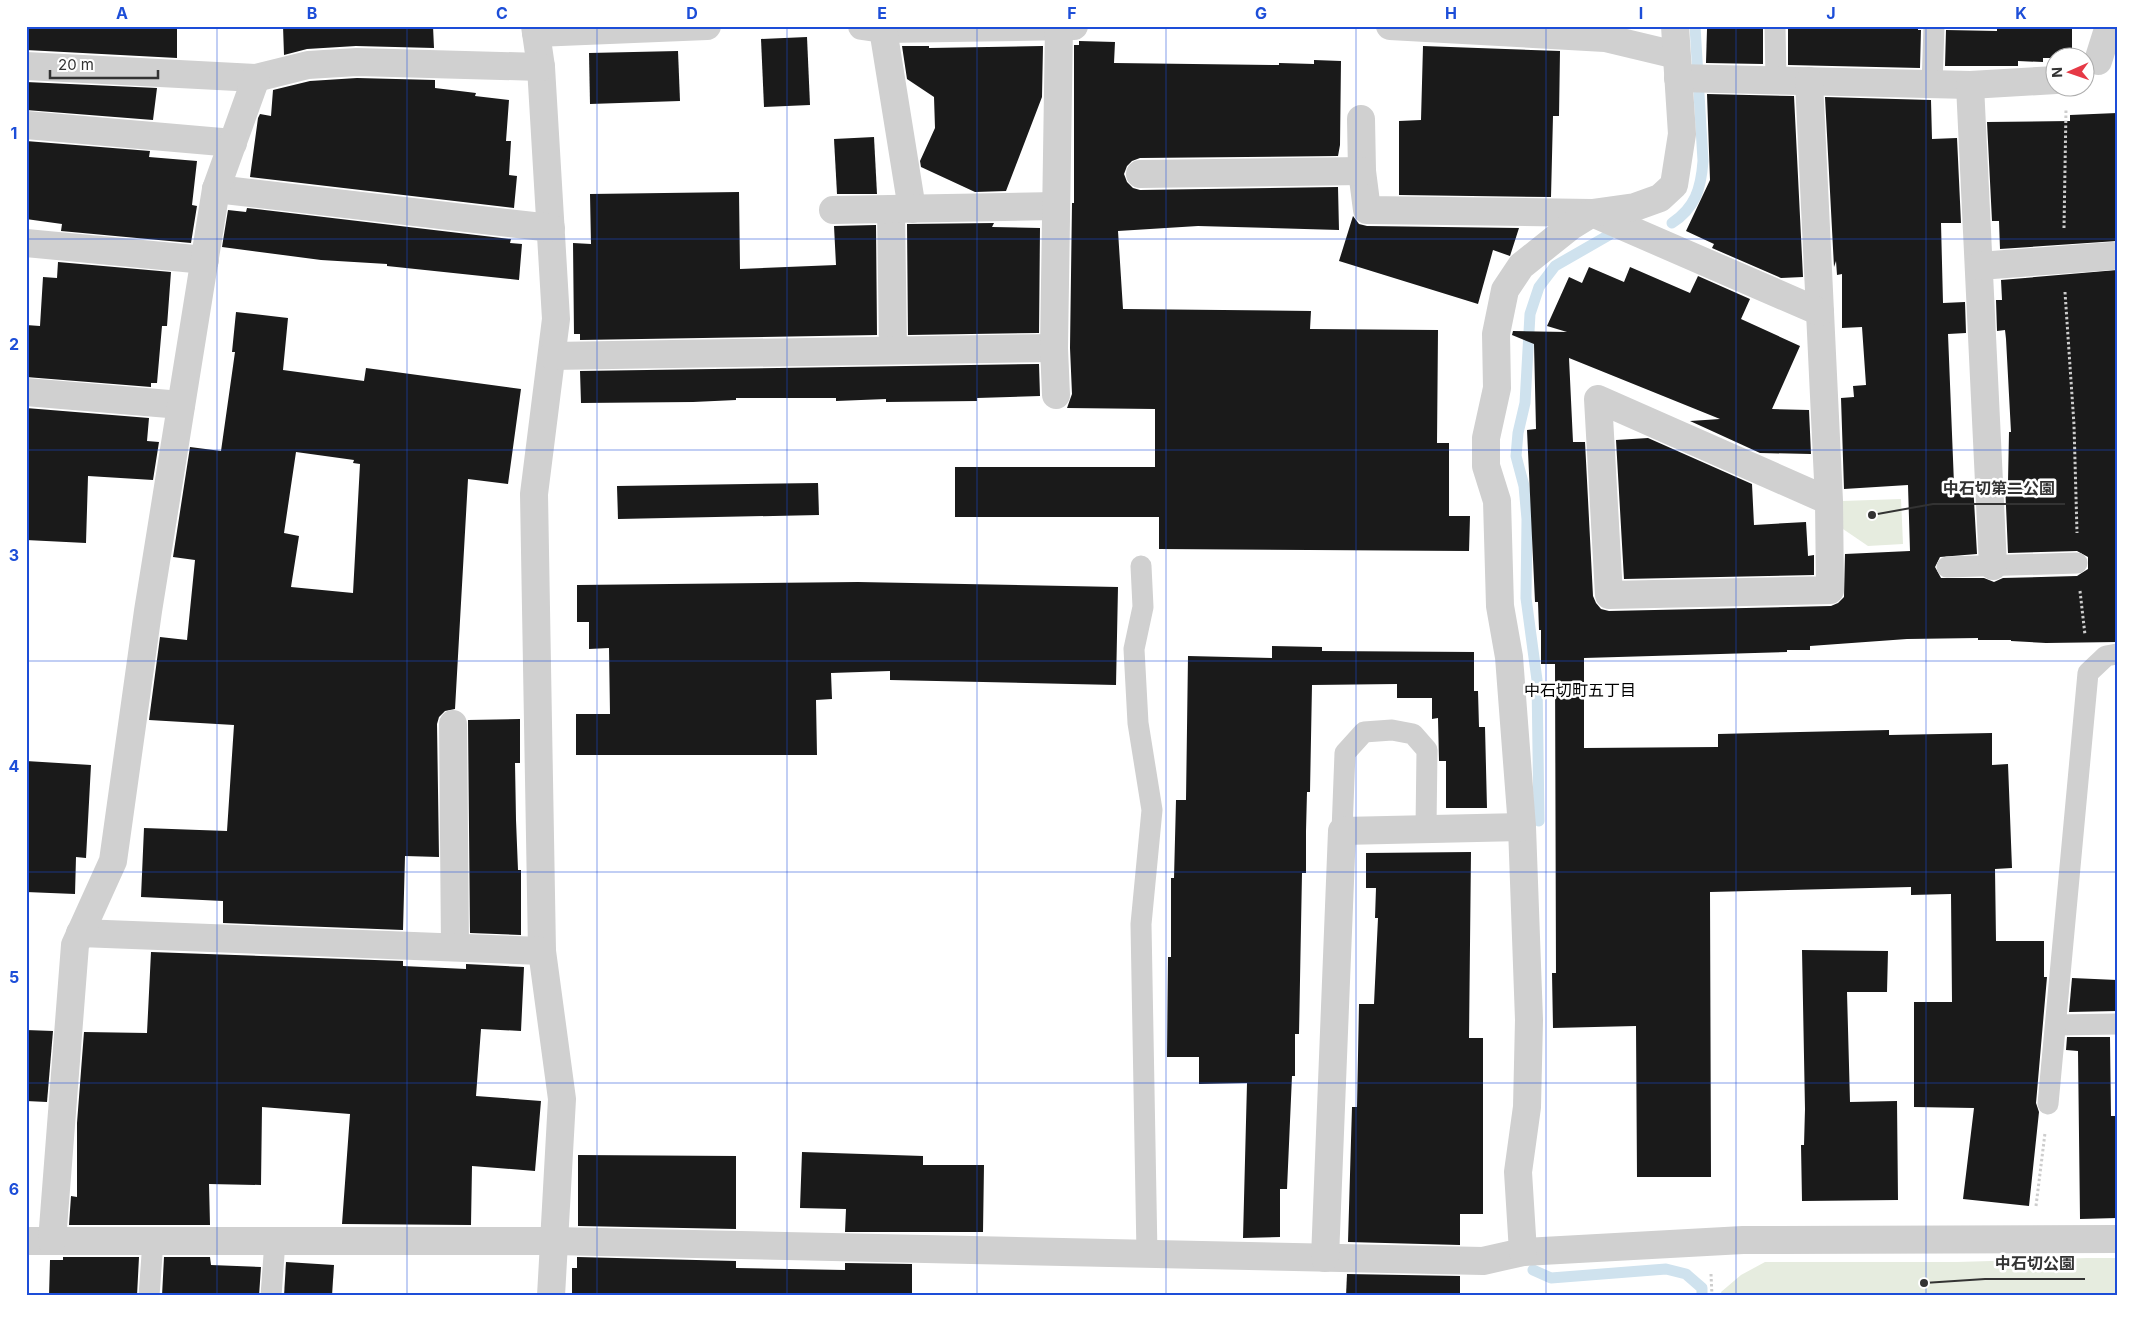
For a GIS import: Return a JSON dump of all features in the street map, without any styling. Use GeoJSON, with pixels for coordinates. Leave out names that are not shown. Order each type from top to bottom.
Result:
{"type":"FeatureCollection","features":[{"type":"Feature","properties":{"kind":"street"},"geometry":{"type":"LineString","coordinates":[[551,1296],[562,1098],[542,950],[534,494],[556,318],[541,67],[536,30],[707,26]]}},
{"type":"Feature","properties":{"kind":"street"},"geometry":{"type":"LineString","coordinates":[[1056,395],[1054,348],[1058,26]]}},
{"type":"Feature","properties":{"kind":"street"},"geometry":{"type":"LineString","coordinates":[[893,350],[901,209],[872,27],[1074,26]]}},
{"type":"Feature","properties":{"kind":"street"},"geometry":{"type":"LineString","coordinates":[[1390,26],[1605,38],[1688,72],[1776,80],[2046,90]]}},
{"type":"Feature","properties":{"kind":"street"},"geometry":{"type":"LineString","coordinates":[[1361,119],[1362,171],[1367,210],[1592,213],[1643,204],[1660,198],[1674,185],[1682,134],[1688,72],[1675,26]]}},
{"type":"Feature","properties":{"kind":"street"},"geometry":{"type":"LineString","coordinates":[[2100,64],[2108,26]]}},
{"type":"Feature","properties":{"kind":"street"},"geometry":{"type":"LineString","coordinates":[[26,66],[256,78],[308,65],[357,62],[541,67]]}},
{"type":"Feature","properties":{"kind":"street"},"geometry":{"type":"LineString","coordinates":[[256,78],[216,189],[148,611],[113,861],[75,945],[39,1241],[554,1241],[1483,1261],[1523,1252],[1743,1240],[2117,1239]]}},
{"type":"Feature","properties":{"kind":"street"},"geometry":{"type":"LineString","coordinates":[[1810,81],[1829,501],[1830,590],[1609,595],[1598,399],[1829,501]]}},
{"type":"Feature","properties":{"kind":"street"},"geometry":{"type":"LineString","coordinates":[[1970,86],[1993,566]]}},
{"type":"Feature","properties":{"kind":"street"},"geometry":{"type":"LineString","coordinates":[[26,125],[233,143]]}},
{"type":"Feature","properties":{"kind":"street"},"geometry":{"type":"LineString","coordinates":[[1140,174],[1362,171]]}},
{"type":"Feature","properties":{"kind":"street"},"geometry":{"type":"LineString","coordinates":[[216,189],[551,228]]}},
{"type":"Feature","properties":{"kind":"street"},"geometry":{"type":"LineString","coordinates":[[833,210],[1056,206]]}},
{"type":"Feature","properties":{"kind":"street"},"geometry":{"type":"LineString","coordinates":[[1592,213],[1820,312]]}},
{"type":"Feature","properties":{"kind":"street"},"geometry":{"type":"LineString","coordinates":[[1523,1252],[1518,1172],[1527,1107],[1529,1020],[1522,828],[1509,657],[1500,606],[1497,502],[1486,466],[1486,438],[1497,388],[1496,334],[1505,290],[1521,266],[1571,226],[1592,213]]}},
{"type":"Feature","properties":{"kind":"street"},"geometry":{"type":"LineString","coordinates":[[26,243],[205,260]]}},
{"type":"Feature","properties":{"kind":"street"},"geometry":{"type":"LineString","coordinates":[[1978,266],[2112,256]]}},
{"type":"Feature","properties":{"kind":"street"},"geometry":{"type":"LineString","coordinates":[[552,356],[1054,348]]}},
{"type":"Feature","properties":{"kind":"street"},"geometry":{"type":"LineString","coordinates":[[26,392],[181,405]]}},
{"type":"Feature","properties":{"kind":"street"},"geometry":{"type":"LineString","coordinates":[[453,724],[455,947]]}},
{"type":"Feature","properties":{"kind":"street"},"geometry":{"type":"LineString","coordinates":[[1324,1258],[1342,831],[1426,828],[1522,828]]}},
{"type":"Feature","properties":{"kind":"street"},"geometry":{"type":"LineString","coordinates":[[80,933],[542,950]]}},
{"type":"Feature","properties":{"kind":"lane"},"geometry":{"type":"LineString","coordinates":[[1775,26],[1776,80]]}},
{"type":"Feature","properties":{"kind":"lane"},"geometry":{"type":"LineString","coordinates":[[1932,85],[1934,26]]}},
{"type":"Feature","properties":{"kind":"lane"},"geometry":{"type":"LineString","coordinates":[[1947,567],[2077,563]]}},
{"type":"Feature","properties":{"kind":"lane"},"geometry":{"type":"LineString","coordinates":[[1141,566],[1143,607],[1134,649],[1134,659],[1138,723],[1152,810],[1141,924],[1147,1254]]}},
{"type":"Feature","properties":{"kind":"lane"},"geometry":{"type":"LineString","coordinates":[[2048,1104],[2088,673],[2106,656],[2117,654]]}},
{"type":"Feature","properties":{"kind":"lane"},"geometry":{"type":"LineString","coordinates":[[1342,831],[1345,753],[1364,732],[1392,730],[1413,734],[1427,750],[1426,828]]}},
{"type":"Feature","properties":{"kind":"lane"},"geometry":{"type":"LineString","coordinates":[[2056,1025],[2117,1024]]}},
{"type":"Feature","properties":{"kind":"lane"},"geometry":{"type":"LineString","coordinates":[[149,1296],[153,1241]]}},
{"type":"Feature","properties":{"kind":"lane"},"geometry":{"type":"LineString","coordinates":[[271,1296],[275,1241]]}},
{"type":"Feature","properties":{"kind":"path"},"geometry":{"type":"LineString","coordinates":[[2061,98],[2063,260],[2074,425],[2077,563],[2088,673]]}},
{"type":"Feature","properties":{"kind":"path"},"geometry":{"type":"LineString","coordinates":[[2032,1239],[2048,1104]]}},
{"type":"Feature","properties":{"kind":"shaded area"},"geometry":{"type":"Polygon","coordinates":[[[1901,499],[1903,544],[1868,546],[1843,529],[1842,501],[1901,499]]]}},
{"type":"Feature","properties":{"kind":"shaded area"},"geometry":{"type":"Polygon","coordinates":[[[2117,1258],[2117,1296],[1722,1296],[1721,1292],[1741,1275],[1765,1262],[1957,1262],[2117,1258]]]}},
{"type":"Feature","properties":{"kind":"building"},"geometry":{"type":"Polygon","coordinates":[[[26,26],[177,26],[177,58],[26,50],[26,26]]]}},
{"type":"Feature","properties":{"kind":"building"},"geometry":{"type":"Polygon","coordinates":[[[283,26],[433,26],[434,48],[356,46],[307,49],[284,55],[283,26]]]}},
{"type":"Feature","properties":{"kind":"building"},"geometry":{"type":"Polygon","coordinates":[[[1788,26],[1918,26],[1918,30],[1921,30],[1920,68],[1788,65],[1788,26]]]}},
{"type":"Feature","properties":{"kind":"building"},"geometry":{"type":"Polygon","coordinates":[[[1997,26],[2072,26],[2072,48],[2046,48],[2046,58],[2043,58],[2043,62],[2018,61],[2018,66],[1945,66],[1946,30],[1997,31],[1997,26]]]}},
{"type":"Feature","properties":{"kind":"building"},"geometry":{"type":"Polygon","coordinates":[[[1763,28],[1763,64],[1706,63],[1707,29],[1763,28]]]}},
{"type":"Feature","properties":{"kind":"building"},"geometry":{"type":"Polygon","coordinates":[[[807,37],[810,105],[764,107],[761,39],[807,37]]]}},
{"type":"Feature","properties":{"kind":"building"},"geometry":{"type":"Polygon","coordinates":[[[1079,41],[1115,42],[1114,63],[1279,65],[1279,63],[1314,64],[1314,60],[1341,61],[1340,145],[1338,156],[1140,158],[1132,161],[1127,166],[1124,174],[1127,182],[1133,188],[1140,190],[1338,187],[1339,230],[1198,226],[1118,231],[1123,309],[1311,311],[1310,329],[1438,330],[1437,443],[1449,443],[1449,516],[1470,516],[1469,551],[1159,549],[1159,517],[955,517],[955,467],[1155,467],[1155,409],[1067,408],[1072,394],[1070,348],[1072,203],[1074,203],[1074,45],[1079,45],[1079,41]]]}},
{"type":"Feature","properties":{"kind":"building"},"geometry":{"type":"Polygon","coordinates":[[[902,46],[929,46],[929,48],[1043,46],[1042,97],[1006,191],[975,192],[921,167],[920,161],[935,128],[934,97],[907,79],[902,46]]]}},
{"type":"Feature","properties":{"kind":"building"},"geometry":{"type":"Polygon","coordinates":[[[1423,46],[1560,51],[1559,116],[1553,116],[1551,197],[1399,195],[1399,121],[1421,120],[1423,46]]]}},
{"type":"Feature","properties":{"kind":"building"},"geometry":{"type":"Polygon","coordinates":[[[678,51],[680,101],[590,104],[589,53],[678,51]]]}},
{"type":"Feature","properties":{"kind":"building"},"geometry":{"type":"Polygon","coordinates":[[[357,78],[435,80],[435,88],[476,93],[475,96],[509,100],[506,141],[511,141],[509,175],[517,176],[514,208],[250,177],[258,118],[260,114],[271,116],[273,90],[310,81],[357,78]]]}},
{"type":"Feature","properties":{"kind":"building"},"geometry":{"type":"Polygon","coordinates":[[[26,82],[157,88],[153,120],[26,110],[26,82]]]}},
{"type":"Feature","properties":{"kind":"building"},"geometry":{"type":"Polygon","coordinates":[[[1707,94],[1794,96],[1803,277],[1781,278],[1712,248],[1714,244],[1686,231],[1710,180],[1707,94]]]}},
{"type":"Feature","properties":{"kind":"building"},"geometry":{"type":"Polygon","coordinates":[[[1825,97],[1931,100],[1932,139],[1957,138],[1961,223],[1941,223],[1943,303],[1965,302],[1966,333],[1948,334],[1954,484],[1973,483],[1977,554],[1940,557],[1935,567],[1941,578],[1984,578],[1994,582],[2003,578],[2077,576],[2088,569],[2088,557],[2077,551],[2008,553],[2005,482],[2008,482],[2009,432],[2011,432],[2005,330],[1997,331],[1996,300],[2002,300],[2001,280],[2117,270],[2117,642],[2046,643],[1978,640],[1978,638],[1907,639],[1810,646],[1810,650],[1787,650],[1787,652],[1584,658],[1584,748],[1718,747],[1718,734],[1889,730],[1889,735],[1992,733],[1992,765],[2008,764],[2012,868],[1995,869],[1996,941],[2044,941],[2044,977],[2047,977],[2036,1103],[2039,1112],[2029,1206],[1963,1199],[1974,1108],[1914,1107],[1914,1002],[1952,1002],[1951,894],[1911,895],[1911,887],[1710,892],[1711,1177],[1637,1177],[1636,1026],[1553,1028],[1552,973],[1556,973],[1555,664],[1541,664],[1541,630],[1539,630],[1538,602],[1535,602],[1527,430],[1536,429],[1534,344],[1512,335],[1513,331],[1567,332],[1547,326],[1569,277],[1582,283],[1589,267],[1624,282],[1630,267],[1690,293],[1698,276],[1750,299],[1741,319],[1800,346],[1772,409],[1809,410],[1811,454],[1760,453],[1690,421],[1720,419],[1569,358],[1573,442],[1585,442],[1593,596],[1601,609],[1609,611],[1831,606],[1838,603],[1844,597],[1845,554],[1910,551],[1908,485],[1844,489],[1841,398],[1854,397],[1853,386],[1866,385],[1862,327],[1842,328],[1842,274],[1837,275],[1836,261],[1834,267],[1825,97]]]}},
{"type":"Feature","properties":{"kind":"building"},"geometry":{"type":"Polygon","coordinates":[[[2117,113],[2117,241],[2000,249],[1999,221],[1992,221],[1987,122],[2070,121],[2070,115],[2117,113]]]}},
{"type":"Feature","properties":{"kind":"building"},"geometry":{"type":"Polygon","coordinates":[[[874,137],[877,194],[837,194],[834,139],[874,137]]]}},
{"type":"Feature","properties":{"kind":"building"},"geometry":{"type":"Polygon","coordinates":[[[26,141],[150,151],[149,157],[197,161],[192,205],[197,206],[191,243],[61,231],[62,224],[26,219],[26,141]]]}},
{"type":"Feature","properties":{"kind":"building"},"geometry":{"type":"Polygon","coordinates":[[[739,192],[740,269],[836,265],[834,226],[876,225],[877,335],[580,340],[580,334],[574,334],[573,243],[591,244],[590,194],[739,192]]]}},
{"type":"Feature","properties":{"kind":"building"},"geometry":{"type":"Polygon","coordinates":[[[247,208],[511,239],[510,243],[522,244],[519,280],[387,266],[387,264],[321,260],[222,247],[228,210],[246,212],[247,208]]]}},
{"type":"Feature","properties":{"kind":"building"},"geometry":{"type":"Polygon","coordinates":[[[1353,216],[1359,224],[1367,226],[1519,228],[1510,256],[1493,250],[1478,304],[1339,261],[1353,216]]]}},
{"type":"Feature","properties":{"kind":"building"},"geometry":{"type":"Polygon","coordinates":[[[994,223],[992,227],[1040,228],[1039,333],[908,335],[907,224],[994,223]]]}},
{"type":"Feature","properties":{"kind":"building"},"geometry":{"type":"Polygon","coordinates":[[[58,262],[171,272],[167,326],[162,326],[157,383],[151,383],[151,387],[26,377],[26,325],[40,326],[43,277],[57,278],[58,262]]]}},
{"type":"Feature","properties":{"kind":"building"},"geometry":{"type":"Polygon","coordinates":[[[236,312],[288,318],[283,370],[364,381],[366,368],[521,389],[508,484],[468,479],[455,709],[445,711],[439,717],[437,724],[439,857],[405,856],[403,930],[223,923],[223,901],[141,897],[144,828],[227,831],[234,725],[149,720],[160,637],[187,640],[195,560],[173,557],[190,447],[221,451],[235,352],[232,352],[236,312]],[[296,452],[284,533],[299,536],[291,587],[353,593],[360,464],[353,463],[354,460],[296,452]]]}},
{"type":"Feature","properties":{"kind":"building"},"geometry":{"type":"Polygon","coordinates":[[[1039,364],[1040,396],[977,398],[977,401],[886,402],[886,399],[836,401],[836,398],[736,398],[736,400],[693,402],[581,403],[580,371],[1039,364]]]}},
{"type":"Feature","properties":{"kind":"building"},"geometry":{"type":"Polygon","coordinates":[[[26,408],[149,418],[147,441],[159,442],[153,480],[88,476],[86,543],[26,540],[26,408]]]}},
{"type":"Feature","properties":{"kind":"building"},"geometry":{"type":"Polygon","coordinates":[[[1648,438],[1752,484],[1754,525],[1806,522],[1808,556],[1814,555],[1814,575],[1624,579],[1616,440],[1648,438]]]}},
{"type":"Feature","properties":{"kind":"building"},"geometry":{"type":"Polygon","coordinates":[[[818,483],[819,515],[618,519],[617,486],[818,483]]]}},
{"type":"Feature","properties":{"kind":"building"},"geometry":{"type":"Polygon","coordinates":[[[858,582],[1118,587],[1116,685],[890,680],[890,671],[831,673],[832,699],[816,700],[817,755],[576,755],[576,714],[610,714],[609,648],[589,649],[589,622],[577,622],[577,585],[858,582]]]}},
{"type":"Feature","properties":{"kind":"building"},"geometry":{"type":"Polygon","coordinates":[[[1272,646],[1322,647],[1322,651],[1474,652],[1474,691],[1478,691],[1479,727],[1485,727],[1487,808],[1446,808],[1446,761],[1439,761],[1438,718],[1432,719],[1432,698],[1397,698],[1397,684],[1312,685],[1310,792],[1307,792],[1306,873],[1302,873],[1299,1034],[1295,1034],[1295,1076],[1292,1076],[1287,1189],[1280,1189],[1280,1237],[1243,1238],[1247,1083],[1199,1084],[1199,1057],[1167,1057],[1168,957],[1171,957],[1171,878],[1174,878],[1176,800],[1186,800],[1188,656],[1272,658],[1272,646]]]}},
{"type":"Feature","properties":{"kind":"building"},"geometry":{"type":"Polygon","coordinates":[[[520,719],[520,763],[515,763],[518,870],[521,870],[521,935],[470,933],[468,720],[520,719]]]}},
{"type":"Feature","properties":{"kind":"building"},"geometry":{"type":"Polygon","coordinates":[[[26,761],[91,765],[86,858],[76,857],[75,894],[26,892],[26,761]]]}},
{"type":"Feature","properties":{"kind":"building"},"geometry":{"type":"Polygon","coordinates":[[[1471,852],[1469,1038],[1483,1038],[1483,1214],[1460,1214],[1460,1245],[1348,1242],[1352,1107],[1357,1107],[1359,1004],[1374,1004],[1378,918],[1375,918],[1376,888],[1366,888],[1366,853],[1471,852]]]}},
{"type":"Feature","properties":{"kind":"building"},"geometry":{"type":"Polygon","coordinates":[[[1802,950],[1888,951],[1887,992],[1847,992],[1850,1102],[1897,1101],[1898,1200],[1802,1201],[1801,1145],[1804,1145],[1805,1109],[1802,950]]]}},
{"type":"Feature","properties":{"kind":"building"},"geometry":{"type":"Polygon","coordinates":[[[151,952],[403,961],[403,966],[466,969],[466,964],[524,967],[521,1031],[481,1029],[476,1096],[541,1101],[535,1171],[472,1166],[471,1225],[342,1224],[350,1114],[262,1107],[261,1185],[209,1184],[210,1225],[69,1225],[71,1196],[77,1197],[77,1123],[84,1032],[147,1033],[151,952]]]}},
{"type":"Feature","properties":{"kind":"building"},"geometry":{"type":"Polygon","coordinates":[[[2072,978],[2117,980],[2117,1011],[2069,1012],[2072,978]]]}},
{"type":"Feature","properties":{"kind":"building"},"geometry":{"type":"Polygon","coordinates":[[[26,1030],[53,1031],[47,1102],[26,1101],[26,1030]]]}},
{"type":"Feature","properties":{"kind":"building"},"geometry":{"type":"Polygon","coordinates":[[[2067,1037],[2110,1037],[2111,1116],[2117,1116],[2117,1218],[2080,1219],[2078,1051],[2066,1050],[2067,1037]]]}},
{"type":"Feature","properties":{"kind":"building"},"geometry":{"type":"Polygon","coordinates":[[[802,1152],[923,1156],[923,1165],[984,1165],[983,1232],[845,1232],[846,1209],[800,1208],[802,1152]]]}},
{"type":"Feature","properties":{"kind":"building"},"geometry":{"type":"Polygon","coordinates":[[[578,1155],[736,1156],[736,1229],[578,1226],[578,1155]]]}},
{"type":"Feature","properties":{"kind":"building"},"geometry":{"type":"Polygon","coordinates":[[[63,1257],[139,1257],[137,1296],[49,1296],[50,1260],[63,1260],[63,1257]]]}},
{"type":"Feature","properties":{"kind":"building"},"geometry":{"type":"Polygon","coordinates":[[[164,1257],[210,1257],[211,1265],[261,1267],[259,1296],[162,1296],[164,1257]]]}},
{"type":"Feature","properties":{"kind":"building"},"geometry":{"type":"Polygon","coordinates":[[[577,1257],[736,1261],[736,1268],[845,1270],[845,1263],[912,1264],[912,1296],[572,1296],[572,1268],[577,1268],[577,1257]]]}},
{"type":"Feature","properties":{"kind":"building"},"geometry":{"type":"Polygon","coordinates":[[[286,1262],[334,1265],[332,1296],[284,1296],[286,1262]]]}},
{"type":"Feature","properties":{"kind":"building"},"geometry":{"type":"Polygon","coordinates":[[[1347,1274],[1460,1276],[1460,1296],[1346,1296],[1347,1274]]]}},
{"type":"Feature","properties":{"kind":"waterway"},"geometry":{"type":"LineString","coordinates":[[1672,223],[1691,204],[1701,180],[1703,161],[1695,26]]}},
{"type":"Feature","properties":{"kind":"waterway"},"geometry":{"type":"LineString","coordinates":[[1539,821],[1537,680],[1526,598],[1527,519],[1524,486],[1516,456],[1518,433],[1525,403],[1530,314],[1539,287],[1555,266],[1609,235]]}},
{"type":"Feature","properties":{"kind":"waterway"},"geometry":{"type":"LineString","coordinates":[[1533,1270],[1551,1278],[1666,1269],[1686,1274],[1702,1288],[1702,1296]]}},
{"type":"Feature","properties":{"kind":"place","name":"中石切第二公園"},"geometry":{"type":"Point","coordinates":[1872,515]}},
{"type":"Feature","properties":{"kind":"place","name":"中石切公園"},"geometry":{"type":"Point","coordinates":[1924,1283]}},
{"type":"Feature","properties":{"kind":"district","name":"中石切町五丁目"},"geometry":{"type":"Point","coordinates":[1580,690]}}]}
